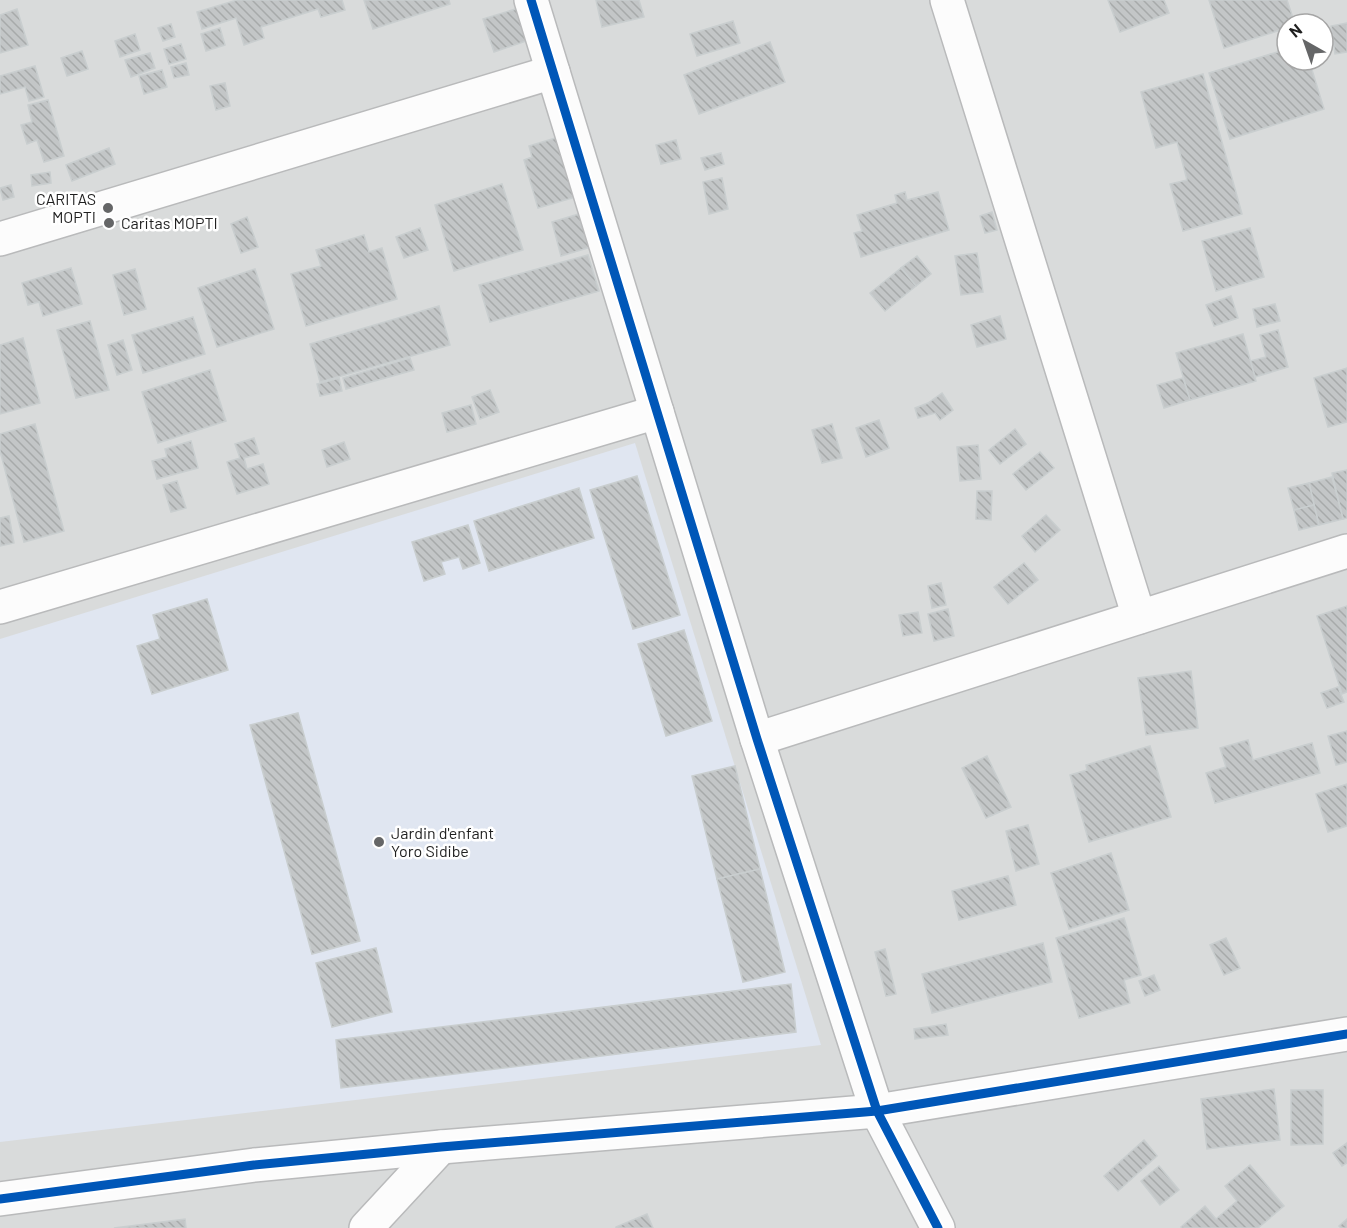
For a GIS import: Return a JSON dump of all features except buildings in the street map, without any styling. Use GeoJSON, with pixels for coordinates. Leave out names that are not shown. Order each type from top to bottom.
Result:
{"type":"FeatureCollection","features":[{"type":"Feature","properties":{"kind":"street"},"geometry":{"type":"LineString","coordinates":[[531,0],[757,739],[877,1111],[938,1228]]}},
{"type":"Feature","properties":{"kind":"street"},"geometry":{"type":"LineString","coordinates":[[947,0],[1139,617]]}},
{"type":"Feature","properties":{"kind":"street"},"geometry":{"type":"LineString","coordinates":[[0,238],[553,72]]}},
{"type":"Feature","properties":{"kind":"street"},"geometry":{"type":"LineString","coordinates":[[0,607],[657,412]]}},
{"type":"Feature","properties":{"kind":"street"},"geometry":{"type":"LineString","coordinates":[[757,739],[1347,551]]}},
{"type":"Feature","properties":{"kind":"street"},"geometry":{"type":"LineString","coordinates":[[0,1199],[254,1165],[877,1111],[1347,1034]]}},
{"type":"Feature","properties":{"kind":"street"},"geometry":{"type":"LineString","coordinates":[[366,1228],[441,1147]]}},
{"type":"Feature","properties":{"kind":"shaded area"},"geometry":{"type":"Polygon","coordinates":[[[0,0],[1347,0],[1347,1228],[0,1228],[0,0]]]}},
{"type":"Feature","properties":{"kind":"shaded area","name":"Jardin d'enfant Yoro Sidibe"},"geometry":{"type":"Polygon","coordinates":[[[635,443],[821,1045],[0,1142],[0,639],[635,443]]]}},
{"type":"Feature","properties":{"kind":"cycle path"},"geometry":{"type":"LineString","coordinates":[[531,0],[757,739],[877,1111],[938,1228]]}},
{"type":"Feature","properties":{"kind":"cycle path"},"geometry":{"type":"LineString","coordinates":[[0,1199],[254,1165],[877,1111],[1347,1034]]}},
{"type":"Feature","properties":{"kind":"place","name":"CARITAS MOPTI"},"geometry":{"type":"Point","coordinates":[108,208]}},
{"type":"Feature","properties":{"kind":"place","name":"Caritas MOPTI"},"geometry":{"type":"Point","coordinates":[109,223]}},
{"type":"Feature","properties":{"kind":"place","name":"Jardin d'enfant Yoro Sidibe"},"geometry":{"type":"Point","coordinates":[379,842]}}]}
